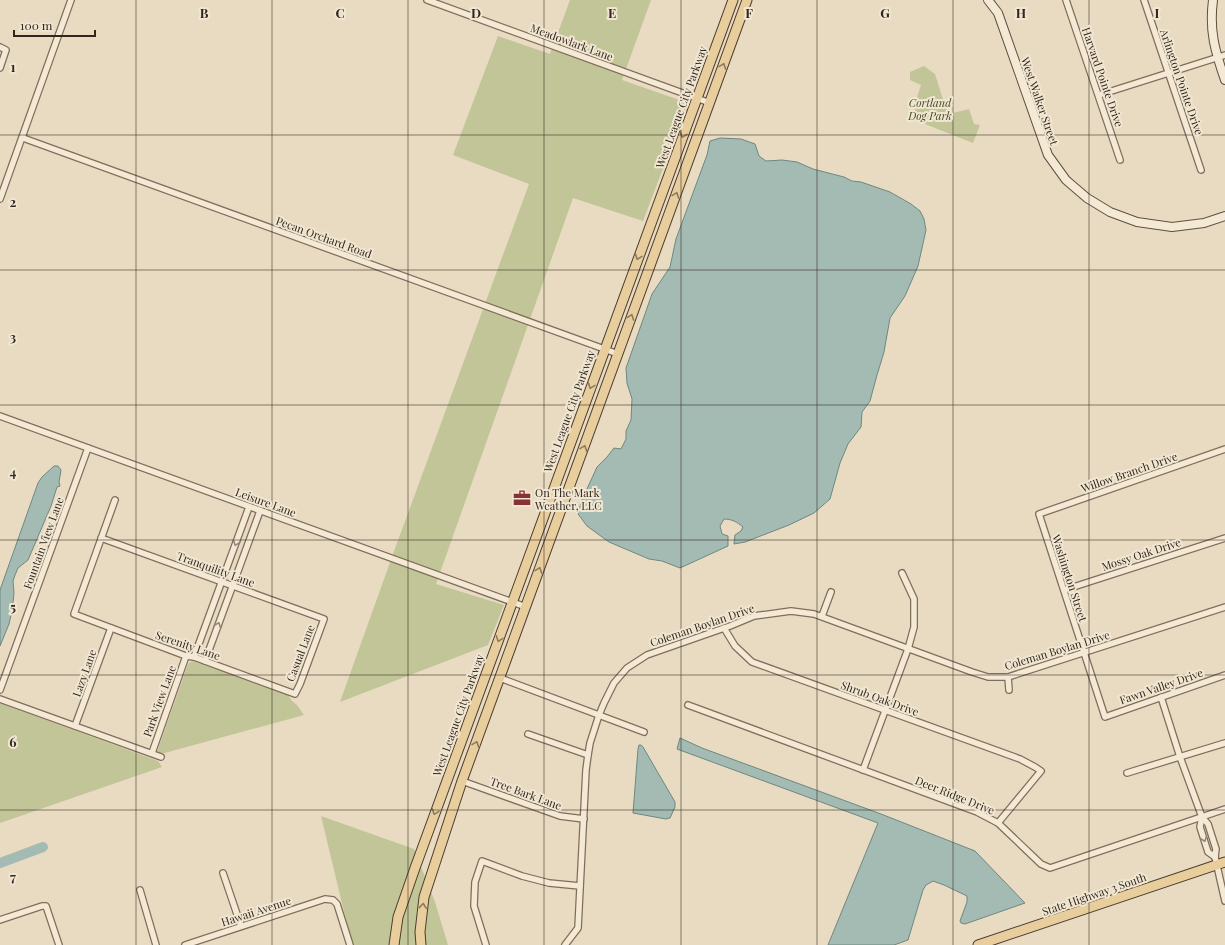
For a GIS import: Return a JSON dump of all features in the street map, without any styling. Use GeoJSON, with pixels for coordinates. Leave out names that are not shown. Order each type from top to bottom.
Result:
{"type":"FeatureCollection","features":[{"type":"Feature","properties":{"kind":"main road","name":"West League City Parkway"},"geometry":{"type":"LineString","coordinates":[[394,945],[398,917],[733,0]]}},
{"type":"Feature","properties":{"kind":"main road"},"geometry":{"type":"LineString","coordinates":[[421,945],[420,932],[424,897],[462,781],[747,0]]}},
{"type":"Feature","properties":{"kind":"main road"},"geometry":{"type":"LineString","coordinates":[[449,776],[462,781]]}},
{"type":"Feature","properties":{"kind":"main road","name":"State Highway 3 South"},"geometry":{"type":"LineString","coordinates":[[978,945],[1219,861]]}},
{"type":"Feature","properties":{"kind":"street"},"geometry":{"type":"LineString","coordinates":[[0,200],[71,0]]}},
{"type":"Feature","properties":{"kind":"street","name":"Meadowlark Lane"},"geometry":{"type":"LineString","coordinates":[[426,0],[697,99],[710,102]]}},
{"type":"Feature","properties":{"kind":"street","name":"West Walker Street"},"geometry":{"type":"LineString","coordinates":[[988,0],[998,13],[1048,155],[1066,180],[1087,198],[1110,212],[1137,222],[1172,227],[1204,223],[1225,216]]}},
{"type":"Feature","properties":{"kind":"street","name":"Harvard Pointe Drive"},"geometry":{"type":"LineString","coordinates":[[1066,0],[1120,160]]}},
{"type":"Feature","properties":{"kind":"street","name":"Arlington Pointe Drive"},"geometry":{"type":"LineString","coordinates":[[1144,0],[1201,170]]}},
{"type":"Feature","properties":{"kind":"street"},"geometry":{"type":"LineString","coordinates":[[1213,0],[1211,22],[1213,38],[1221,56],[1225,80]]}},
{"type":"Feature","properties":{"kind":"street"},"geometry":{"type":"LineString","coordinates":[[0,47],[6,50],[0,68]]}},
{"type":"Feature","properties":{"kind":"street"},"geometry":{"type":"LineString","coordinates":[[1098,95],[1221,56]]}},
{"type":"Feature","properties":{"kind":"street","name":"Pecan Orchard Road"},"geometry":{"type":"LineString","coordinates":[[23,138],[618,354]]}},
{"type":"Feature","properties":{"kind":"street","name":"Leisure Lane"},"geometry":{"type":"LineString","coordinates":[[0,416],[526,606]]}},
{"type":"Feature","properties":{"kind":"street","name":"Fountain View Lane"},"geometry":{"type":"LineString","coordinates":[[0,690],[88,448]]}},
{"type":"Feature","properties":{"kind":"street","name":"Willow Branch Drive"},"geometry":{"type":"LineString","coordinates":[[1039,514],[1225,449]]}},
{"type":"Feature","properties":{"kind":"street"},"geometry":{"type":"LineString","coordinates":[[101,538],[115,500]]}},
{"type":"Feature","properties":{"kind":"street"},"geometry":{"type":"LineString","coordinates":[[194,657],[250,507]]}},
{"type":"Feature","properties":{"kind":"street"},"geometry":{"type":"LineString","coordinates":[[205,661],[260,510]]}},
{"type":"Feature","properties":{"kind":"street","name":"Washington Street"},"geometry":{"type":"LineString","coordinates":[[1039,514],[1104,717]]}},
{"type":"Feature","properties":{"kind":"street","name":"Tranquility Lane"},"geometry":{"type":"LineString","coordinates":[[101,538],[324,619]]}},
{"type":"Feature","properties":{"kind":"street","name":"Serenity Lane"},"geometry":{"type":"LineString","coordinates":[[101,538],[74,614],[186,656],[194,657],[295,694]]}},
{"type":"Feature","properties":{"kind":"street","name":"Mossy Oak Drive"},"geometry":{"type":"LineString","coordinates":[[1064,590],[1225,538]]}},
{"type":"Feature","properties":{"kind":"street"},"geometry":{"type":"LineString","coordinates":[[863,770],[908,649],[914,627],[914,599],[902,573]]}},
{"type":"Feature","properties":{"kind":"street"},"geometry":{"type":"LineString","coordinates":[[822,616],[831,592]]}},
{"type":"Feature","properties":{"kind":"street","name":"Coleman Boylan Drive"},"geometry":{"type":"LineString","coordinates":[[565,945],[578,928],[586,770],[590,743],[599,715],[614,683],[626,668],[647,655],[754,616],[791,611],[822,616],[908,649],[988,677],[1008,677],[1225,607]]}},
{"type":"Feature","properties":{"kind":"street","name":"Casual Lane"},"geometry":{"type":"LineString","coordinates":[[295,694],[324,619]]}},
{"type":"Feature","properties":{"kind":"street","name":"Lazy Lane"},"geometry":{"type":"LineString","coordinates":[[76,726],[111,628]]}},
{"type":"Feature","properties":{"kind":"street","name":"Shrub Oak Drive"},"geometry":{"type":"LineString","coordinates":[[724,628],[735,646],[752,662],[1036,767],[1041,772],[998,823]]}},
{"type":"Feature","properties":{"kind":"street","name":"Park View Lane"},"geometry":{"type":"LineString","coordinates":[[152,753],[186,656]]}},
{"type":"Feature","properties":{"kind":"street","name":"Fawn Valley Drive"},"geometry":{"type":"LineString","coordinates":[[1104,717],[1225,675]]}},
{"type":"Feature","properties":{"kind":"street"},"geometry":{"type":"LineString","coordinates":[[1008,677],[1009,690]]}},
{"type":"Feature","properties":{"kind":"street"},"geometry":{"type":"LineString","coordinates":[[500,678],[644,732]]}},
{"type":"Feature","properties":{"kind":"street"},"geometry":{"type":"LineString","coordinates":[[1161,697],[1180,757],[1202,817],[1208,824],[1216,848],[1225,901]]}},
{"type":"Feature","properties":{"kind":"street"},"geometry":{"type":"LineString","coordinates":[[0,698],[161,757]]}},
{"type":"Feature","properties":{"kind":"street","name":"Deer Ridge Drive"},"geometry":{"type":"LineString","coordinates":[[688,705],[977,812],[998,823],[1041,864],[1050,868],[1225,809]]}},
{"type":"Feature","properties":{"kind":"street"},"geometry":{"type":"LineString","coordinates":[[528,734],[588,755]]}},
{"type":"Feature","properties":{"kind":"street"},"geometry":{"type":"LineString","coordinates":[[1127,773],[1225,743]]}},
{"type":"Feature","properties":{"kind":"street","name":"Tree Bark Lane"},"geometry":{"type":"LineString","coordinates":[[462,781],[560,816],[584,819]]}},
{"type":"Feature","properties":{"kind":"street"},"geometry":{"type":"LineString","coordinates":[[1202,817],[1200,827],[1208,852],[1219,861]]}},
{"type":"Feature","properties":{"kind":"street"},"geometry":{"type":"LineString","coordinates":[[486,945],[474,906],[475,882],[482,861],[549,884],[580,886]]}},
{"type":"Feature","properties":{"kind":"street"},"geometry":{"type":"LineString","coordinates":[[223,873],[241,926]]}},
{"type":"Feature","properties":{"kind":"street"},"geometry":{"type":"LineString","coordinates":[[140,890],[156,945]]}},
{"type":"Feature","properties":{"kind":"street","name":"Hawaii Avenue"},"geometry":{"type":"LineString","coordinates":[[185,945],[325,899],[333,900],[337,904],[350,945]]}},
{"type":"Feature","properties":{"kind":"street"},"geometry":{"type":"LineString","coordinates":[[0,920],[46,906],[59,945]]}},
{"type":"Feature","properties":{"kind":"green space"},"geometry":{"type":"Polygon","coordinates":[[[570,0],[651,0],[622,80],[688,103],[643,221],[573,198],[436,584],[504,605],[488,645],[340,702],[529,184],[453,155],[498,36],[550,54],[570,0]]]}},
{"type":"Feature","properties":{"kind":"green space","name":"Cortland Dog Park"},"geometry":{"type":"Polygon","coordinates":[[[924,66],[935,74],[946,109],[953,113],[969,109],[974,124],[980,125],[973,143],[925,124],[915,117],[915,103],[921,85],[910,80],[910,72],[924,66]]]}},
{"type":"Feature","properties":{"kind":"green space"},"geometry":{"type":"Polygon","coordinates":[[[192,661],[285,693],[297,705],[304,715],[161,754],[157,752],[188,664],[192,661]]]}},
{"type":"Feature","properties":{"kind":"green space"},"geometry":{"type":"Polygon","coordinates":[[[0,703],[158,761],[162,767],[0,823],[0,703]]]}},
{"type":"Feature","properties":{"kind":"green space"},"geometry":{"type":"Polygon","coordinates":[[[321,816],[414,849],[435,902],[448,945],[352,945],[321,816]]]}},
{"type":"Feature","properties":{"kind":"water"},"geometry":{"type":"Polygon","coordinates":[[[720,138],[741,139],[755,144],[759,156],[766,161],[782,160],[797,162],[813,169],[844,177],[852,181],[861,182],[890,192],[920,211],[924,219],[926,230],[918,266],[905,296],[890,318],[884,352],[870,401],[862,412],[861,427],[848,444],[840,463],[830,499],[814,513],[789,525],[745,542],[734,544],[735,535],[741,531],[743,527],[734,521],[724,519],[720,526],[722,534],[728,536],[728,546],[680,568],[662,561],[649,559],[609,542],[587,526],[578,514],[581,502],[597,467],[614,448],[621,449],[626,439],[626,431],[631,420],[632,399],[627,383],[626,368],[652,294],[670,267],[676,239],[707,155],[710,141],[720,138]]]}},
{"type":"Feature","properties":{"kind":"water"},"geometry":{"type":"Polygon","coordinates":[[[54,466],[58,466],[61,470],[59,482],[60,486],[57,487],[51,506],[28,560],[18,568],[15,575],[13,581],[14,593],[12,611],[9,624],[0,646],[0,590],[38,483],[54,466]]]}},
{"type":"Feature","properties":{"kind":"water"},"geometry":{"type":"Polygon","coordinates":[[[680,738],[702,748],[881,814],[975,851],[1025,903],[965,924],[961,923],[960,921],[967,902],[967,896],[933,881],[926,885],[923,890],[908,940],[894,945],[828,945],[878,823],[677,749],[680,738]]]}},
{"type":"Feature","properties":{"kind":"water"},"geometry":{"type":"Polygon","coordinates":[[[639,745],[643,747],[675,802],[675,807],[670,818],[666,819],[633,813],[639,745]]]}},
{"type":"Feature","properties":{"kind":"waterway"},"geometry":{"type":"LineString","coordinates":[[0,863],[43,847]]}},
{"type":"Feature","properties":{"kind":"place","name":"On The Mark Weather, LLC"},"geometry":{"type":"Point","coordinates":[522,498]}}]}
